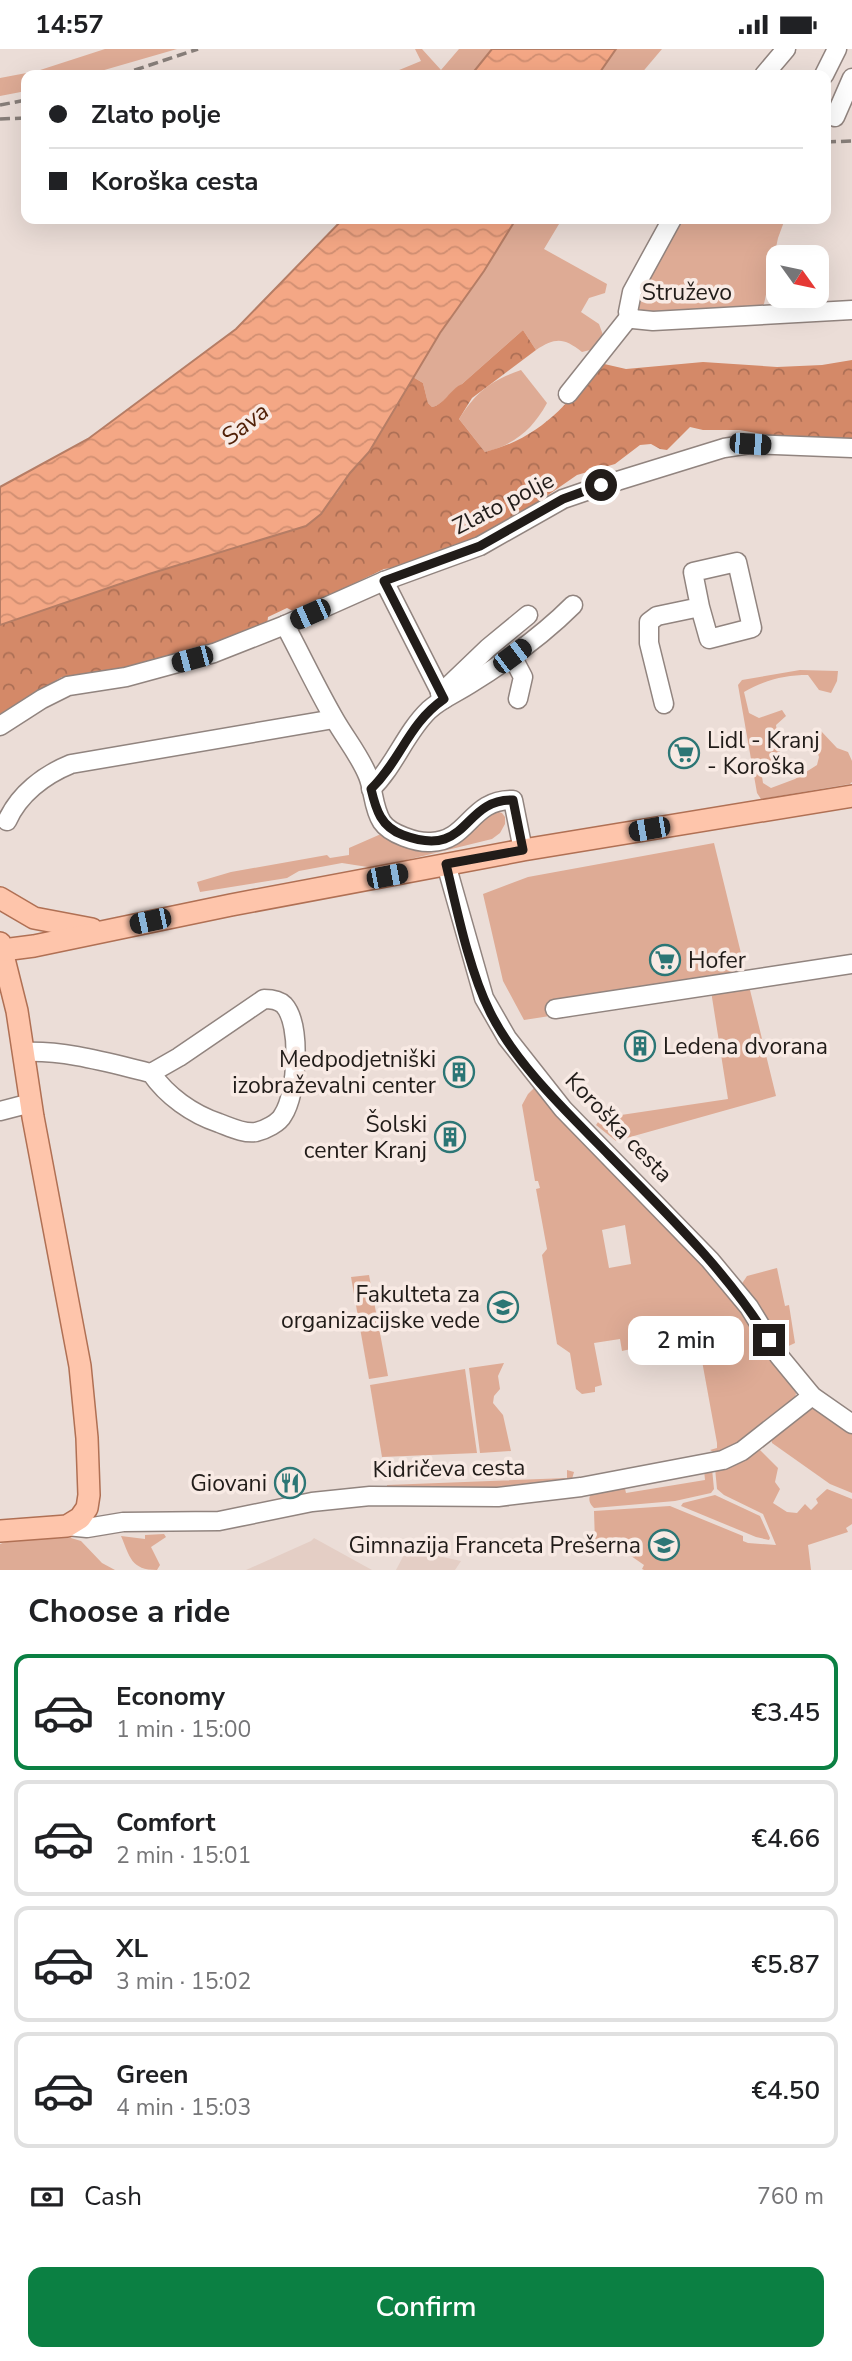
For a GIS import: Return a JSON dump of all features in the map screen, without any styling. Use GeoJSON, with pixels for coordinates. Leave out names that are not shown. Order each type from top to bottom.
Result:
{"type":"FeatureCollection","features":[{"type":"Feature","properties":{"kind":"main road"},"geometry":{"type":"LineString","coordinates":[[67,1526],[80,1518],[87,1508],[87,1438],[80,1366],[31,1103],[18,1011],[1,948],[34,946],[523,850],[852,796]]}},
{"type":"Feature","properties":{"kind":"main road"},"geometry":{"type":"LineString","coordinates":[[0,898],[35,918],[104,931]]}},
{"type":"Feature","properties":{"kind":"main road","name":"Kidričeva cesta"},"geometry":{"type":"LineString","coordinates":[[0,1531],[67,1526]]}},
{"type":"Feature","properties":{"kind":"street"},"geometry":{"type":"LineString","coordinates":[[768,70],[786,49]]}},
{"type":"Feature","properties":{"kind":"street"},"geometry":{"type":"LineString","coordinates":[[826,70],[837,49]]}},
{"type":"Feature","properties":{"kind":"street"},"geometry":{"type":"LineString","coordinates":[[838,117],[852,78]]}},
{"type":"Feature","properties":{"kind":"street","name":"Struževo"},"geometry":{"type":"LineString","coordinates":[[669,224],[632,292],[628,308],[630,316],[642,321],[653,321],[852,310]]}},
{"type":"Feature","properties":{"kind":"street"},"geometry":{"type":"LineString","coordinates":[[568,394],[630,316]]}},
{"type":"Feature","properties":{"kind":"street","name":"Zlato polje"},"geometry":{"type":"LineString","coordinates":[[0,726],[68,686],[125,677],[214,653],[285,625],[384,581],[480,546],[563,499],[724,448],[750,444],[852,449]]}},
{"type":"Feature","properties":{"kind":"street"},"geometry":{"type":"LineString","coordinates":[[737,562],[752,628],[709,639],[700,607],[694,572],[737,562]]}},
{"type":"Feature","properties":{"kind":"street"},"geometry":{"type":"LineString","coordinates":[[384,581],[442,697]]}},
{"type":"Feature","properties":{"kind":"street"},"geometry":{"type":"LineString","coordinates":[[442,697],[512,656],[550,628],[573,605]]}},
{"type":"Feature","properties":{"kind":"street"},"geometry":{"type":"LineString","coordinates":[[664,704],[649,643],[649,622],[657,616],[700,607]]}},
{"type":"Feature","properties":{"kind":"street"},"geometry":{"type":"LineString","coordinates":[[371,789],[383,778],[416,724],[430,708],[488,648],[528,615]]}},
{"type":"Feature","properties":{"kind":"street"},"geometry":{"type":"LineString","coordinates":[[285,625],[334,719],[369,777],[383,823],[389,829],[418,841],[431,842],[450,837],[485,805],[501,799],[513,800],[523,850]]}},
{"type":"Feature","properties":{"kind":"street"},"geometry":{"type":"LineString","coordinates":[[512,656],[523,677],[518,699]]}},
{"type":"Feature","properties":{"kind":"street"},"geometry":{"type":"LineString","coordinates":[[7,821],[12,810],[34,786],[55,771],[71,764],[334,719]]}},
{"type":"Feature","properties":{"kind":"street","name":"Koroška cesta"},"geometry":{"type":"LineString","coordinates":[[446,864],[484,998],[507,1038],[563,1109],[710,1260],[749,1307],[779,1356],[811,1396],[852,1424]]}},
{"type":"Feature","properties":{"kind":"street"},"geometry":{"type":"LineString","coordinates":[[555,1010],[852,964]]}},
{"type":"Feature","properties":{"kind":"street"},"geometry":{"type":"LineString","coordinates":[[23,1052],[42,1051],[151,1073],[264,999],[273,999],[283,1004],[289,1015],[296,1036],[289,1098],[283,1117],[267,1128],[254,1132],[212,1121],[163,1090],[151,1073]]}},
{"type":"Feature","properties":{"kind":"street"},"geometry":{"type":"LineString","coordinates":[[0,1111],[31,1103]]}},
{"type":"Feature","properties":{"kind":"street","name":"Kidričeva cesta"},"geometry":{"type":"LineString","coordinates":[[67,1526],[87,1528],[123,1522],[219,1521],[312,1502],[370,1496],[498,1497],[581,1487],[723,1460],[742,1451],[811,1396]]}},
{"type":"Feature","properties":{"kind":"shaded area"},"geometry":{"type":"Polygon","coordinates":[[[105,49],[177,49],[104,70],[40,70],[105,49]]]}},
{"type":"Feature","properties":{"kind":"shaded area"},"geometry":{"type":"Polygon","coordinates":[[[415,49],[422,49],[441,70],[399,70],[421,61],[415,49]]]}},
{"type":"Feature","properties":{"kind":"shaded area"},"geometry":{"type":"Polygon","coordinates":[[[459,49],[492,49],[475,70],[441,70],[459,49]]]}},
{"type":"Feature","properties":{"kind":"shaded area"},"geometry":{"type":"Polygon","coordinates":[[[616,49],[662,49],[644,70],[601,70],[616,49]]]}},
{"type":"Feature","properties":{"kind":"shaded area"},"geometry":{"type":"Polygon","coordinates":[[[21,74],[21,92],[0,96],[0,78],[21,74]]]}},
{"type":"Feature","properties":{"kind":"shaded area"},"geometry":{"type":"Polygon","coordinates":[[[513,224],[559,224],[544,249],[607,284],[605,293],[589,298],[581,312],[599,324],[603,335],[594,349],[582,352],[560,341],[536,350],[523,330],[444,400],[432,407],[428,403],[423,383],[413,377],[513,224]]]}},
{"type":"Feature","properties":{"kind":"shaded area"},"geometry":{"type":"Polygon","coordinates":[[[674,224],[783,224],[777,245],[766,245],[766,295],[760,309],[673,316],[640,312],[636,303],[674,224]]]}},
{"type":"Feature","properties":{"kind":"shaded area"},"geometry":{"type":"Polygon","coordinates":[[[521,370],[547,403],[522,435],[485,452],[459,419],[485,388],[521,370]]]}},
{"type":"Feature","properties":{"kind":"shaded area"},"geometry":{"type":"Polygon","coordinates":[[[800,670],[838,671],[831,693],[819,690],[808,675],[775,679],[744,692],[749,713],[759,718],[782,710],[786,716],[776,725],[781,760],[760,764],[763,783],[771,788],[795,779],[817,765],[819,757],[813,738],[821,731],[837,748],[848,752],[852,761],[852,782],[761,799],[757,793],[738,685],[742,680],[800,670]]]}},
{"type":"Feature","properties":{"kind":"shaded area"},"geometry":{"type":"Polygon","coordinates":[[[496,811],[505,817],[505,824],[500,833],[492,839],[374,868],[342,863],[299,871],[287,878],[200,892],[197,882],[231,872],[327,855],[330,858],[349,855],[349,848],[381,834],[422,851],[442,851],[460,842],[490,812],[496,811]]]}},
{"type":"Feature","properties":{"kind":"shaded area"},"geometry":{"type":"Polygon","coordinates":[[[714,843],[776,1096],[616,1141],[596,1125],[601,1118],[728,1099],[711,991],[524,1020],[503,981],[483,894],[528,877],[714,843]]]}},
{"type":"Feature","properties":{"kind":"shaded area"},"geometry":{"type":"Polygon","coordinates":[[[534,1088],[579,1139],[637,1194],[728,1290],[772,1361],[794,1386],[795,1399],[737,1444],[715,1453],[710,1450],[717,1448],[717,1443],[700,1350],[681,1353],[679,1348],[669,1349],[664,1325],[650,1328],[646,1334],[640,1335],[631,1342],[631,1349],[622,1351],[620,1339],[594,1343],[602,1385],[595,1387],[595,1392],[582,1394],[576,1389],[570,1353],[557,1344],[542,1255],[547,1249],[536,1189],[540,1188],[538,1181],[535,1181],[522,1105],[534,1088]],[[625,1225],[602,1230],[609,1268],[631,1264],[625,1225]]]}},
{"type":"Feature","properties":{"kind":"shaded area"},"geometry":{"type":"Polygon","coordinates":[[[777,1268],[785,1306],[789,1305],[795,1343],[780,1350],[741,1285],[747,1276],[777,1268]]]}},
{"type":"Feature","properties":{"kind":"shaded area"},"geometry":{"type":"Polygon","coordinates":[[[369,1275],[388,1376],[369,1379],[351,1277],[369,1275]]]}},
{"type":"Feature","properties":{"kind":"shaded area"},"geometry":{"type":"Polygon","coordinates":[[[504,1363],[498,1376],[500,1389],[494,1396],[493,1403],[503,1415],[511,1451],[480,1453],[469,1368],[504,1363]]]}},
{"type":"Feature","properties":{"kind":"shaded area"},"geometry":{"type":"Polygon","coordinates":[[[465,1369],[477,1453],[382,1457],[370,1385],[465,1369]]]}},
{"type":"Feature","properties":{"kind":"shaded area"},"geometry":{"type":"Polygon","coordinates":[[[816,1407],[852,1431],[852,1493],[830,1484],[772,1443],[771,1439],[807,1408],[816,1407]]]}},
{"type":"Feature","properties":{"kind":"shaded area"},"geometry":{"type":"Polygon","coordinates":[[[760,1450],[778,1468],[775,1482],[780,1489],[773,1503],[787,1512],[797,1513],[805,1504],[811,1510],[818,1503],[816,1499],[827,1489],[852,1499],[852,1524],[846,1528],[848,1532],[808,1545],[811,1570],[644,1570],[644,1565],[621,1549],[616,1556],[595,1543],[594,1511],[670,1506],[743,1536],[743,1541],[748,1543],[776,1545],[763,1514],[717,1489],[715,1468],[760,1450]]]}},
{"type":"Feature","properties":{"kind":"shaded area"},"geometry":{"type":"Polygon","coordinates":[[[712,1469],[714,1489],[711,1493],[675,1501],[594,1508],[590,1501],[591,1493],[624,1484],[626,1493],[705,1480],[704,1470],[712,1469]]]}},
{"type":"Feature","properties":{"kind":"shaded area"},"geometry":{"type":"Polygon","coordinates":[[[567,1470],[574,1472],[572,1479],[487,1490],[387,1488],[387,1485],[567,1478],[567,1470]]]}},
{"type":"Feature","properties":{"kind":"shaded area"},"geometry":{"type":"Polygon","coordinates":[[[715,1495],[760,1516],[769,1540],[681,1506],[683,1503],[715,1495]]]}},
{"type":"Feature","properties":{"kind":"shaded area"},"geometry":{"type":"Polygon","coordinates":[[[164,1534],[166,1537],[151,1547],[160,1565],[157,1570],[137,1565],[129,1556],[121,1536],[145,1539],[145,1535],[164,1534]]]}},
{"type":"Feature","properties":{"kind":"shaded area"},"geometry":{"type":"Polygon","coordinates":[[[71,1538],[81,1541],[102,1563],[115,1570],[0,1570],[0,1544],[13,1539],[71,1538]]]}},
{"type":"Feature","properties":{"kind":"shaded area"},"geometry":{"type":"Polygon","coordinates":[[[314,1538],[372,1570],[246,1570],[311,1541],[314,1538]]]}},
{"type":"Feature","properties":{"kind":"shaded area"},"geometry":{"type":"Polygon","coordinates":[[[407,1549],[461,1561],[455,1570],[396,1570],[407,1549]]]}},
{"type":"Feature","properties":{"kind":"green space"},"geometry":{"type":"Polygon","coordinates":[[[523,330],[536,350],[472,398],[459,419],[485,452],[504,446],[537,429],[564,406],[600,363],[626,369],[703,362],[777,367],[822,365],[852,360],[852,442],[690,427],[667,450],[651,444],[640,445],[615,464],[577,475],[496,531],[401,567],[384,569],[295,612],[287,608],[268,617],[267,625],[158,663],[101,675],[62,677],[0,714],[0,625],[149,574],[306,526],[337,493],[369,452],[413,377],[423,383],[428,403],[432,407],[436,406],[523,330]]]}},
{"type":"Feature","properties":{"kind":"water"},"geometry":{"type":"Polygon","coordinates":[[[492,49],[616,49],[601,70],[475,70],[492,49]]]}},
{"type":"Feature","properties":{"kind":"water","name":"Sava"},"geometry":{"type":"Polygon","coordinates":[[[338,224],[513,224],[440,333],[369,452],[350,473],[321,514],[306,526],[149,574],[0,625],[0,487],[88,439],[236,329],[338,224]]]}},
{"type":"Feature","properties":{"kind":"railway"},"geometry":{"type":"LineString","coordinates":[[135,70],[198,49]]}},
{"type":"Feature","properties":{"kind":"railway"},"geometry":{"type":"LineString","coordinates":[[0,105],[21,101]]}},
{"type":"Feature","properties":{"kind":"railway"},"geometry":{"type":"LineString","coordinates":[[0,119],[21,118]]}},
{"type":"Feature","properties":{"kind":"railway"},"geometry":{"type":"LineString","coordinates":[[831,142],[852,141]]}},
{"type":"Feature","properties":{"kind":"place","name":"Lidl - Kranj - Koroška"},"geometry":{"type":"Point","coordinates":[684,753]}},
{"type":"Feature","properties":{"kind":"place","name":"Hofer"},"geometry":{"type":"Point","coordinates":[665,960]}},
{"type":"Feature","properties":{"kind":"place","name":"Ledena dvorana"},"geometry":{"type":"Point","coordinates":[640,1046]}},
{"type":"Feature","properties":{"kind":"place","name":"Medpodjetniški izobraževalni center"},"geometry":{"type":"Point","coordinates":[459,1072]}},
{"type":"Feature","properties":{"kind":"place","name":"Šolski center Kranj"},"geometry":{"type":"Point","coordinates":[450,1137]}},
{"type":"Feature","properties":{"kind":"place","name":"Fakulteta za organizacijske vede"},"geometry":{"type":"Point","coordinates":[503,1307]}},
{"type":"Feature","properties":{"kind":"place","name":"Giovani"},"geometry":{"type":"Point","coordinates":[290,1483]}},
{"type":"Feature","properties":{"kind":"place","name":"Gimnazija Franceta Prešerna"},"geometry":{"type":"Point","coordinates":[664,1545]}},
{"type":"Feature","properties":{"kind":"route"},"geometry":{"type":"LineString","coordinates":[[601,485],[563,499],[480,546],[384,581],[444,699],[430,708],[416,724],[383,778],[371,789],[383,823],[389,829],[418,841],[431,842],[450,837],[485,805],[501,799],[513,800],[523,850],[446,864],[471,958],[491,1014],[533,1074],[563,1109],[710,1260],[749,1307],[769,1340]]}}]}
